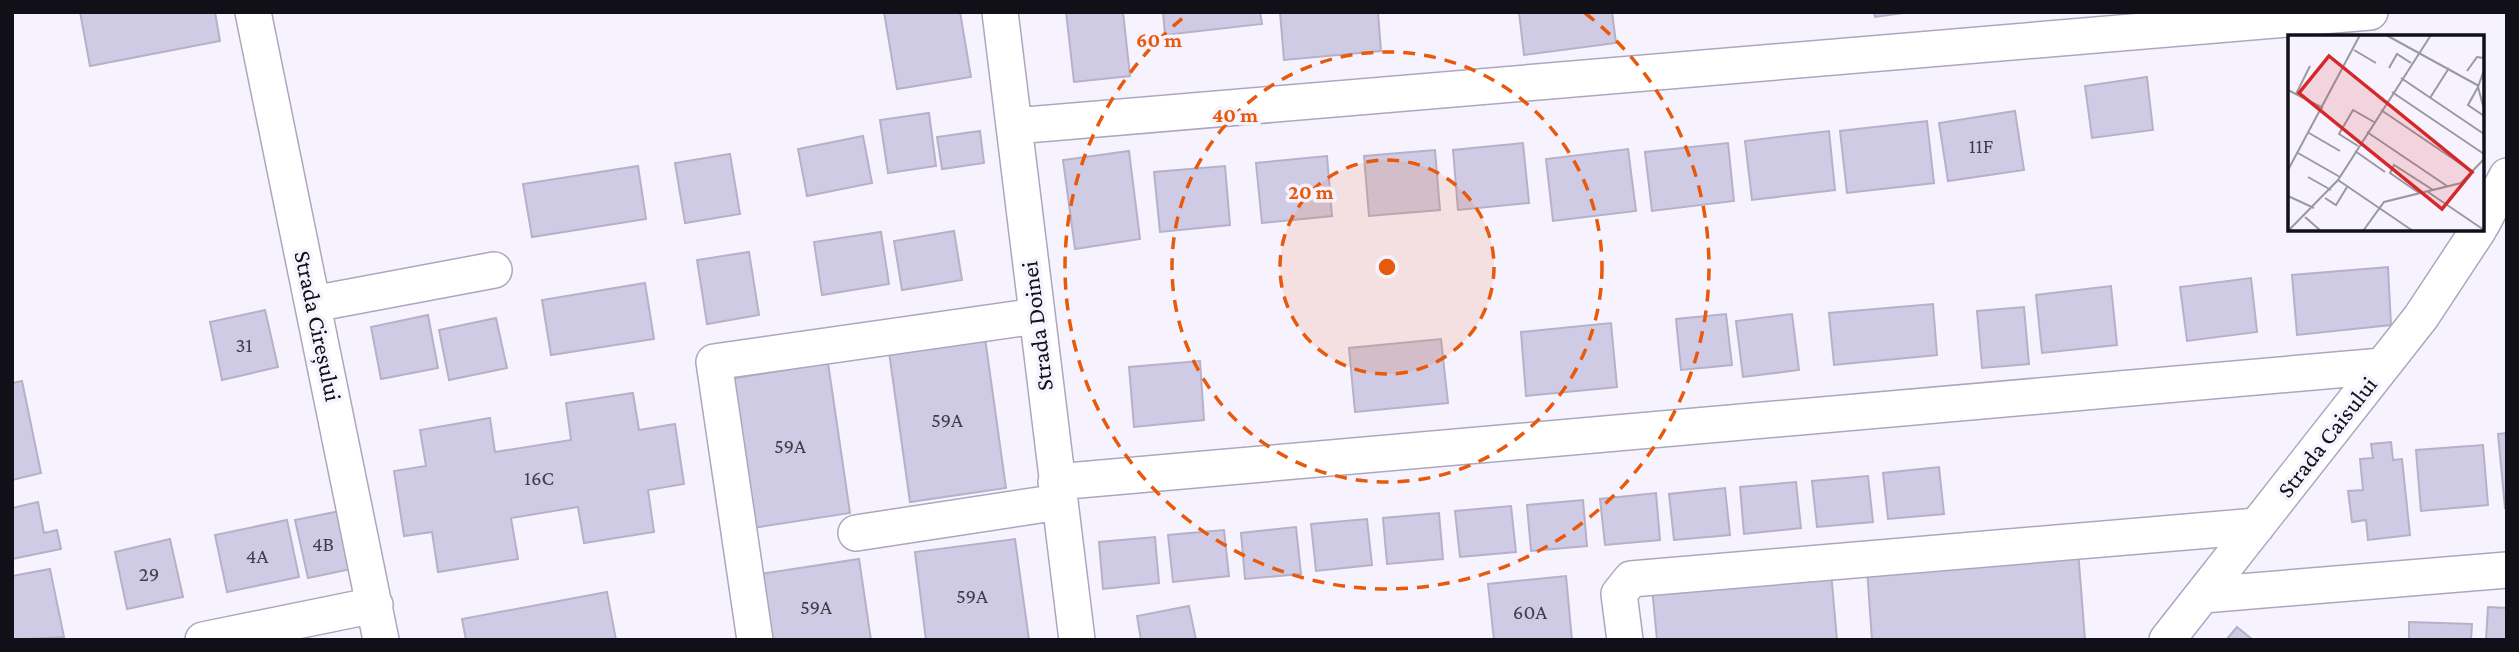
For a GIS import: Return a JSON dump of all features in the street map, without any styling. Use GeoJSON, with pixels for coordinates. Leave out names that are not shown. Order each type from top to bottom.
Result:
{"type":"FeatureCollection","features":[{"type":"Feature","properties":{"kind":"street","name":"Strada Cireșului"},"geometry":{"type":"LineString","coordinates":[[253,12],[381,640]]}},
{"type":"Feature","properties":{"kind":"street","name":"Strada Doinei"},"geometry":{"type":"LineString","coordinates":[[1000,12],[1077,640]]}},
{"type":"Feature","properties":{"kind":"street"},"geometry":{"type":"LineString","coordinates":[[1014,126],[2370,12]]}},
{"type":"Feature","properties":{"kind":"street"},"geometry":{"type":"LineString","coordinates":[[2484,220],[2507,176]]}},
{"type":"Feature","properties":{"kind":"street","name":"Strada Caisului"},"geometry":{"type":"LineString","coordinates":[[2167,640],[2421,317],[2478,231]]}},
{"type":"Feature","properties":{"kind":"street"},"geometry":{"type":"LineString","coordinates":[[313,304],[494,270]]}},
{"type":"Feature","properties":{"kind":"street"},"geometry":{"type":"LineString","coordinates":[[755,640],[715,362],[1036,316]]}},
{"type":"Feature","properties":{"kind":"street"},"geometry":{"type":"LineString","coordinates":[[856,533],[1058,492],[2382,366]]}},
{"type":"Feature","properties":{"kind":"street"},"geometry":{"type":"LineString","coordinates":[[1625,640],[1619,594],[1631,579],[2257,526]]}},
{"type":"Feature","properties":{"kind":"street"},"geometry":{"type":"LineString","coordinates":[[2203,595],[2507,570]]}},
{"type":"Feature","properties":{"kind":"street"},"geometry":{"type":"LineString","coordinates":[[203,640],[375,605]]}},
{"type":"Feature","properties":{"kind":"building"},"geometry":{"type":"Polygon","coordinates":[[[80,12],[215,12],[220,41],[90,66],[80,12]]]}},
{"type":"Feature","properties":{"kind":"building"},"geometry":{"type":"Polygon","coordinates":[[[884,12],[960,12],[971,77],[897,89],[884,12]]]}},
{"type":"Feature","properties":{"kind":"building"},"geometry":{"type":"Polygon","coordinates":[[[1066,12],[1123,12],[1130,76],[1074,82],[1066,12]]]}},
{"type":"Feature","properties":{"kind":"building"},"geometry":{"type":"Polygon","coordinates":[[[1163,12],[1260,12],[1262,24],[1165,35],[1163,12]]]}},
{"type":"Feature","properties":{"kind":"building"},"geometry":{"type":"Polygon","coordinates":[[[1280,12],[1378,12],[1381,51],[1284,60],[1280,12]]]}},
{"type":"Feature","properties":{"kind":"building"},"geometry":{"type":"Polygon","coordinates":[[[1519,12],[1612,12],[1616,43],[1524,55],[1519,12]]]}},
{"type":"Feature","properties":{"kind":"building"},"geometry":{"type":"Polygon","coordinates":[[[1874,12],[1911,12],[1875,17],[1874,12]]]}},
{"type":"Feature","properties":{"kind":"building"},"geometry":{"type":"Polygon","coordinates":[[[2147,77],[2153,130],[2092,138],[2085,86],[2147,77]]]}},
{"type":"Feature","properties":{"kind":"building"},"geometry":{"type":"Polygon","coordinates":[[[2015,111],[2024,170],[1948,181],[1939,123],[2015,111]]]}},
{"type":"Feature","properties":{"kind":"building"},"geometry":{"type":"Polygon","coordinates":[[[929,113],[936,166],[888,173],[880,120],[929,113]]]}},
{"type":"Feature","properties":{"kind":"building"},"geometry":{"type":"Polygon","coordinates":[[[1927,121],[1934,183],[1847,193],[1840,131],[1927,121]]]}},
{"type":"Feature","properties":{"kind":"building"},"geometry":{"type":"Polygon","coordinates":[[[980,131],[984,163],[942,169],[937,137],[980,131]]]}},
{"type":"Feature","properties":{"kind":"building"},"geometry":{"type":"Polygon","coordinates":[[[1829,131],[1835,190],[1752,200],[1745,141],[1829,131]]]}},
{"type":"Feature","properties":{"kind":"building"},"geometry":{"type":"Polygon","coordinates":[[[863,136],[872,183],[807,196],[798,149],[863,136]]]}},
{"type":"Feature","properties":{"kind":"building"},"geometry":{"type":"Polygon","coordinates":[[[1523,143],[1529,203],[1458,210],[1453,150],[1523,143]]]}},
{"type":"Feature","properties":{"kind":"building"},"geometry":{"type":"Polygon","coordinates":[[[1728,143],[1734,201],[1652,211],[1645,152],[1728,143]]]}},
{"type":"Feature","properties":{"kind":"building"},"geometry":{"type":"Polygon","coordinates":[[[1628,149],[1636,211],[1553,221],[1546,159],[1628,149]]]}},
{"type":"Feature","properties":{"kind":"building"},"geometry":{"type":"Polygon","coordinates":[[[1435,150],[1440,210],[1369,216],[1364,156],[1435,150]]]}},
{"type":"Feature","properties":{"kind":"building"},"geometry":{"type":"Polygon","coordinates":[[[1129,151],[1140,239],[1075,249],[1063,160],[1129,151]]]}},
{"type":"Feature","properties":{"kind":"building"},"geometry":{"type":"Polygon","coordinates":[[[730,154],[740,214],[685,223],[675,163],[730,154]]]}},
{"type":"Feature","properties":{"kind":"building"},"geometry":{"type":"Polygon","coordinates":[[[1327,156],[1332,216],[1262,223],[1256,163],[1327,156]]]}},
{"type":"Feature","properties":{"kind":"building"},"geometry":{"type":"Polygon","coordinates":[[[638,166],[646,219],[532,237],[523,184],[638,166]]]}},
{"type":"Feature","properties":{"kind":"building"},"geometry":{"type":"Polygon","coordinates":[[[1225,166],[1230,225],[1160,232],[1154,172],[1225,166]]]}},
{"type":"Feature","properties":{"kind":"building"},"geometry":{"type":"Polygon","coordinates":[[[954,231],[962,280],[902,290],[894,241],[954,231]]]}},
{"type":"Feature","properties":{"kind":"building"},"geometry":{"type":"Polygon","coordinates":[[[881,232],[889,284],[822,295],[814,242],[881,232]]]}},
{"type":"Feature","properties":{"kind":"building"},"geometry":{"type":"Polygon","coordinates":[[[749,252],[759,315],[707,324],[697,260],[749,252]]]}},
{"type":"Feature","properties":{"kind":"building"},"geometry":{"type":"Polygon","coordinates":[[[2388,267],[2391,325],[2297,335],[2292,275],[2388,267]]]}},
{"type":"Feature","properties":{"kind":"building"},"geometry":{"type":"Polygon","coordinates":[[[2251,278],[2257,332],[2187,341],[2180,287],[2251,278]]]}},
{"type":"Feature","properties":{"kind":"building"},"geometry":{"type":"Polygon","coordinates":[[[645,283],[654,339],[551,355],[542,300],[645,283]]]}},
{"type":"Feature","properties":{"kind":"building"},"geometry":{"type":"Polygon","coordinates":[[[2111,286],[2117,345],[2042,353],[2036,295],[2111,286]]]}},
{"type":"Feature","properties":{"kind":"building"},"geometry":{"type":"Polygon","coordinates":[[[1933,304],[1937,355],[1834,365],[1829,313],[1933,304]]]}},
{"type":"Feature","properties":{"kind":"building"},"geometry":{"type":"Polygon","coordinates":[[[2024,307],[2029,364],[1982,368],[1977,311],[2024,307]]]}},
{"type":"Feature","properties":{"kind":"building"},"geometry":{"type":"Polygon","coordinates":[[[265,310],[278,367],[222,380],[210,322],[265,310]]]}},
{"type":"Feature","properties":{"kind":"building"},"geometry":{"type":"Polygon","coordinates":[[[1726,314],[1732,365],[1681,370],[1676,319],[1726,314]]]}},
{"type":"Feature","properties":{"kind":"building"},"geometry":{"type":"Polygon","coordinates":[[[1792,314],[1799,370],[1743,377],[1736,321],[1792,314]]]}},
{"type":"Feature","properties":{"kind":"building"},"geometry":{"type":"Polygon","coordinates":[[[428,315],[438,368],[381,379],[371,327],[428,315]]]}},
{"type":"Feature","properties":{"kind":"building"},"geometry":{"type":"Polygon","coordinates":[[[496,318],[507,368],[449,380],[439,330],[496,318]]]}},
{"type":"Feature","properties":{"kind":"building"},"geometry":{"type":"Polygon","coordinates":[[[1611,323],[1617,387],[1526,396],[1521,332],[1611,323]]]}},
{"type":"Feature","properties":{"kind":"building"},"geometry":{"type":"Polygon","coordinates":[[[985,338],[1006,488],[910,502],[889,352],[985,338]]]}},
{"type":"Feature","properties":{"kind":"building"},"geometry":{"type":"Polygon","coordinates":[[[1441,339],[1448,403],[1355,412],[1349,348],[1441,339]]]}},
{"type":"Feature","properties":{"kind":"building"},"geometry":{"type":"Polygon","coordinates":[[[1200,361],[1204,420],[1134,427],[1129,367],[1200,361]]]}},
{"type":"Feature","properties":{"kind":"building"},"geometry":{"type":"Polygon","coordinates":[[[828,363],[850,513],[753,528],[730,379],[828,363]]]}},
{"type":"Feature","properties":{"kind":"building"},"geometry":{"type":"Polygon","coordinates":[[[22,381],[41,473],[12,480],[12,383],[22,381]]]}},
{"type":"Feature","properties":{"kind":"building"},"geometry":{"type":"Polygon","coordinates":[[[633,393],[639,430],[675,424],[684,484],[648,490],[654,532],[584,543],[578,507],[511,518],[518,559],[438,572],[432,532],[404,536],[394,471],[426,466],[420,430],[490,418],[495,452],[571,440],[566,403],[633,393]]]}},
{"type":"Feature","properties":{"kind":"building"},"geometry":{"type":"Polygon","coordinates":[[[2507,433],[2507,508],[2505,508],[2498,434],[2507,433]]]}},
{"type":"Feature","properties":{"kind":"building"},"geometry":{"type":"Polygon","coordinates":[[[2391,442],[2393,460],[2402,459],[2410,535],[2368,540],[2366,520],[2352,522],[2348,491],[2363,490],[2360,459],[2373,458],[2371,444],[2391,442]]]}},
{"type":"Feature","properties":{"kind":"building"},"geometry":{"type":"Polygon","coordinates":[[[2483,445],[2488,505],[2421,511],[2416,450],[2483,445]]]}},
{"type":"Feature","properties":{"kind":"building"},"geometry":{"type":"Polygon","coordinates":[[[1939,467],[1944,514],[1888,519],[1883,473],[1939,467]]]}},
{"type":"Feature","properties":{"kind":"building"},"geometry":{"type":"Polygon","coordinates":[[[1868,476],[1873,522],[1817,527],[1812,481],[1868,476]]]}},
{"type":"Feature","properties":{"kind":"building"},"geometry":{"type":"Polygon","coordinates":[[[1796,482],[1801,528],[1744,534],[1740,487],[1796,482]]]}},
{"type":"Feature","properties":{"kind":"building"},"geometry":{"type":"Polygon","coordinates":[[[1725,488],[1730,535],[1674,540],[1669,494],[1725,488]]]}},
{"type":"Feature","properties":{"kind":"building"},"geometry":{"type":"Polygon","coordinates":[[[1656,493],[1660,540],[1605,545],[1600,499],[1656,493]]]}},
{"type":"Feature","properties":{"kind":"building"},"geometry":{"type":"Polygon","coordinates":[[[1583,500],[1587,546],[1531,551],[1527,505],[1583,500]]]}},
{"type":"Feature","properties":{"kind":"building"},"geometry":{"type":"Polygon","coordinates":[[[38,502],[44,533],[57,530],[61,549],[12,559],[12,508],[38,502]]]}},
{"type":"Feature","properties":{"kind":"building"},"geometry":{"type":"Polygon","coordinates":[[[1511,506],[1516,552],[1460,557],[1455,511],[1511,506]]]}},
{"type":"Feature","properties":{"kind":"building"},"geometry":{"type":"Polygon","coordinates":[[[340,511],[351,569],[308,578],[295,520],[340,511]]]}},
{"type":"Feature","properties":{"kind":"building"},"geometry":{"type":"Polygon","coordinates":[[[1439,513],[1443,559],[1387,564],[1383,518],[1439,513]]]}},
{"type":"Feature","properties":{"kind":"building"},"geometry":{"type":"Polygon","coordinates":[[[1367,519],[1372,565],[1316,571],[1311,524],[1367,519]]]}},
{"type":"Feature","properties":{"kind":"building"},"geometry":{"type":"Polygon","coordinates":[[[287,520],[299,577],[227,592],[215,535],[287,520]]]}},
{"type":"Feature","properties":{"kind":"building"},"geometry":{"type":"Polygon","coordinates":[[[1296,527],[1301,574],[1245,579],[1241,533],[1296,527]]]}},
{"type":"Feature","properties":{"kind":"building"},"geometry":{"type":"Polygon","coordinates":[[[1224,530],[1229,576],[1173,582],[1168,535],[1224,530]]]}},
{"type":"Feature","properties":{"kind":"building"},"geometry":{"type":"Polygon","coordinates":[[[1155,537],[1159,583],[1103,589],[1099,542],[1155,537]]]}},
{"type":"Feature","properties":{"kind":"building"},"geometry":{"type":"Polygon","coordinates":[[[170,539],[183,597],[127,609],[115,552],[170,539]]]}},
{"type":"Feature","properties":{"kind":"building"},"geometry":{"type":"Polygon","coordinates":[[[1015,539],[1029,640],[926,640],[915,552],[1015,539]]]}},
{"type":"Feature","properties":{"kind":"building"},"geometry":{"type":"Polygon","coordinates":[[[2078,550],[2085,640],[1872,640],[1867,569],[2078,550]]]}},
{"type":"Feature","properties":{"kind":"building"},"geometry":{"type":"Polygon","coordinates":[[[859,559],[871,640],[770,640],[760,574],[859,559]]]}},
{"type":"Feature","properties":{"kind":"building"},"geometry":{"type":"Polygon","coordinates":[[[50,569],[64,637],[12,640],[12,576],[50,569]]]}},
{"type":"Feature","properties":{"kind":"building"},"geometry":{"type":"Polygon","coordinates":[[[1831,572],[1837,640],[1657,640],[1652,588],[1831,572]]]}},
{"type":"Feature","properties":{"kind":"building"},"geometry":{"type":"Polygon","coordinates":[[[1566,576],[1572,640],[1494,640],[1488,584],[1566,576]]]}},
{"type":"Feature","properties":{"kind":"building"},"geometry":{"type":"Polygon","coordinates":[[[607,592],[616,640],[466,640],[462,619],[607,592]]]}},
{"type":"Feature","properties":{"kind":"building"},"geometry":{"type":"Polygon","coordinates":[[[1189,606],[1196,640],[1141,640],[1137,616],[1189,606]]]}},
{"type":"Feature","properties":{"kind":"building"},"geometry":{"type":"Polygon","coordinates":[[[2488,607],[2507,608],[2507,640],[2486,640],[2488,607]]]}},
{"type":"Feature","properties":{"kind":"building"},"geometry":{"type":"Polygon","coordinates":[[[2409,622],[2472,624],[2471,640],[2409,640],[2409,622]]]}},
{"type":"Feature","properties":{"kind":"building"},"geometry":{"type":"Polygon","coordinates":[[[2237,627],[2253,640],[2226,640],[2237,627]]]}}]}
